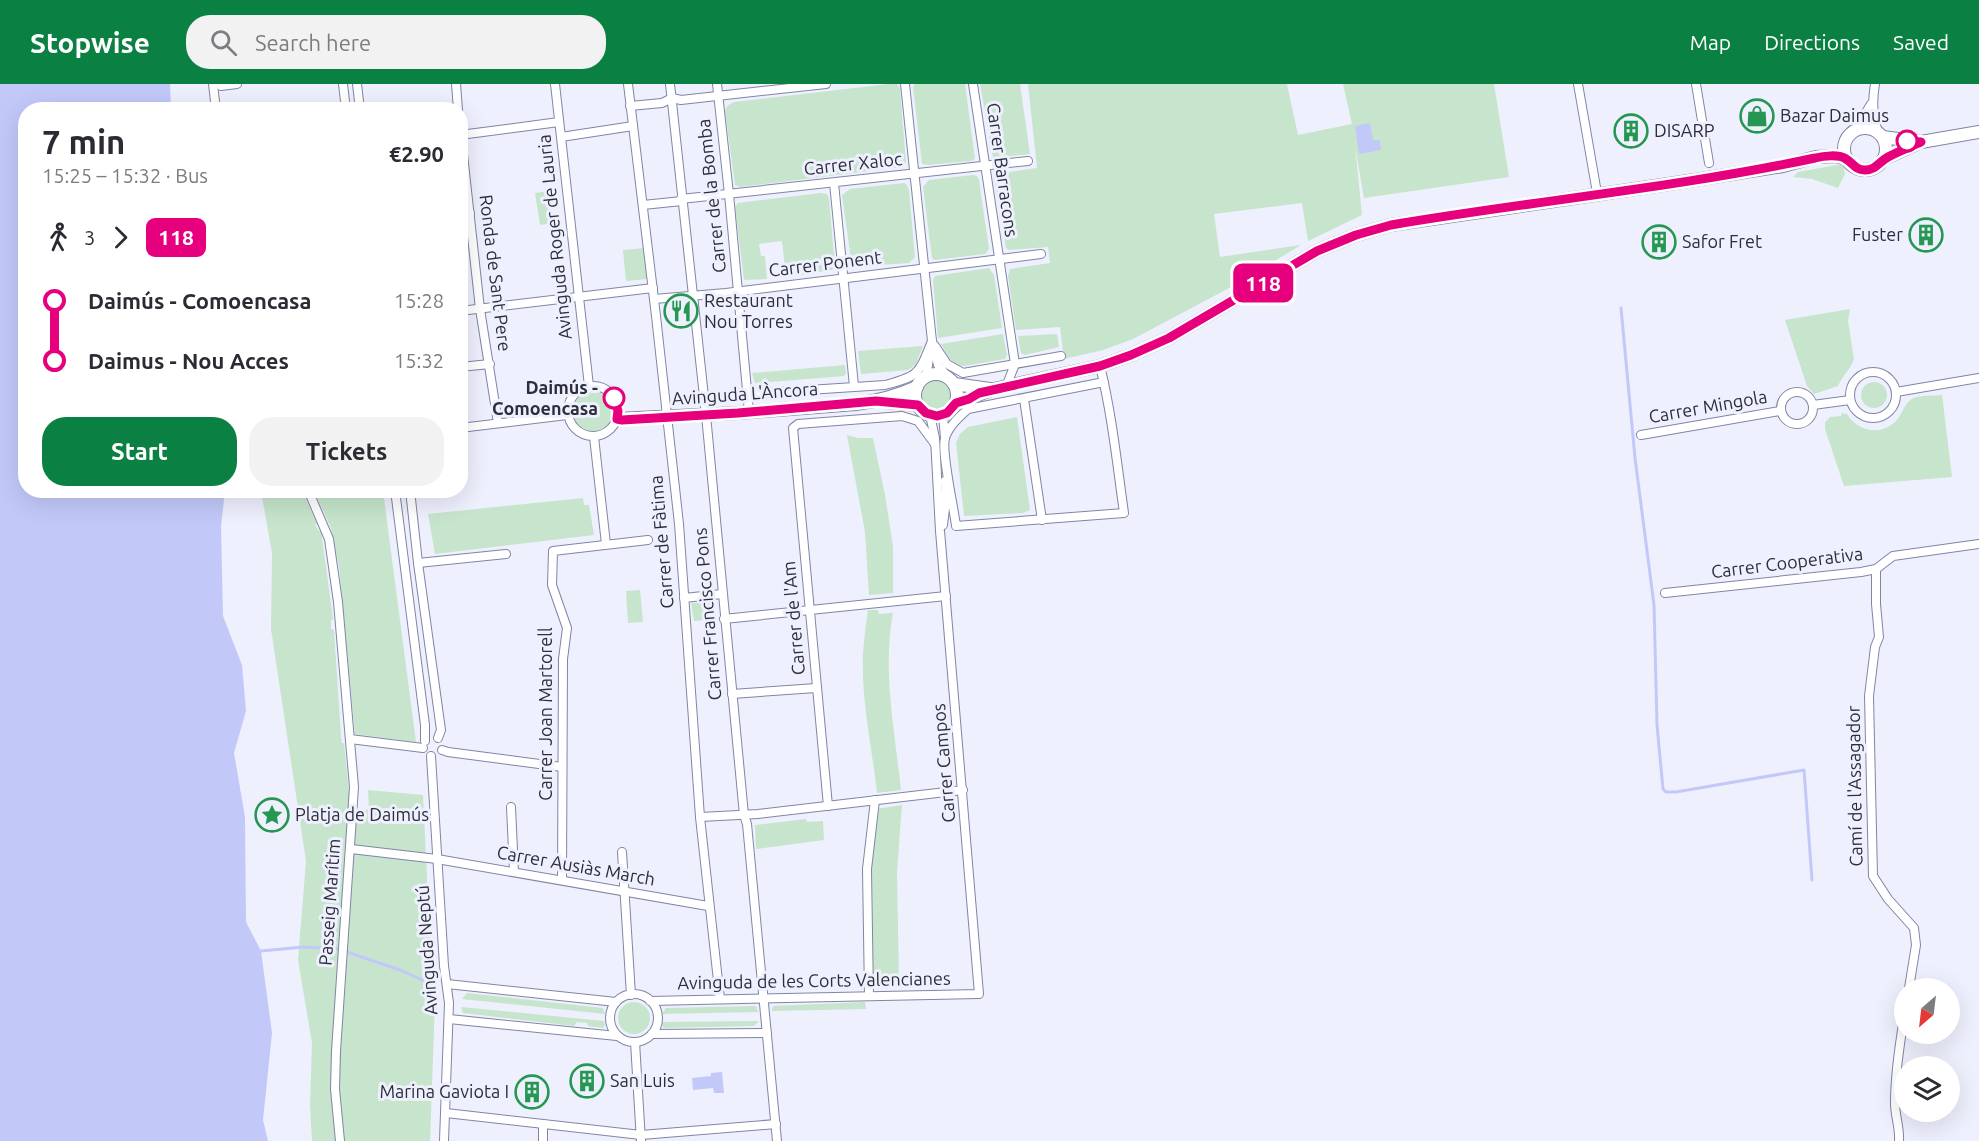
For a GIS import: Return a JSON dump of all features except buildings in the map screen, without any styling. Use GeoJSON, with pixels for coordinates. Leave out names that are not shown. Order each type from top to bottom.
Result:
{"type":"FeatureCollection","features":[{"type":"Feature","properties":{"kind":"street"},"geometry":{"type":"LineString","coordinates":[[216,102],[217,85],[237,84]]}},
{"type":"Feature","properties":{"kind":"street"},"geometry":{"type":"LineString","coordinates":[[343,84],[345,102]]}},
{"type":"Feature","properties":{"kind":"street"},"geometry":{"type":"LineString","coordinates":[[357,84],[359,102]]}},
{"type":"Feature","properties":{"kind":"street"},"geometry":{"type":"LineString","coordinates":[[456,84],[457,102]]}},
{"type":"Feature","properties":{"kind":"street","name":"Avinguda Roger de Lauria"},"geometry":{"type":"LineString","coordinates":[[555,84],[588,386]]}},
{"type":"Feature","properties":{"kind":"street","name":"Carrer de Fàtima"},"geometry":{"type":"LineString","coordinates":[[628,84],[679,524],[700,817],[720,999]]}},
{"type":"Feature","properties":{"kind":"street","name":"Carrer Francisco Pons"},"geometry":{"type":"LineString","coordinates":[[670,84],[706,415],[724,619],[744,815],[747,824],[777,1141]]}},
{"type":"Feature","properties":{"kind":"street","name":"Carrer de la Bomba"},"geometry":{"type":"LineString","coordinates":[[717,84],[749,412]]}},
{"type":"Feature","properties":{"kind":"street"},"geometry":{"type":"LineString","coordinates":[[630,106],[662,103],[672,98],[681,100],[826,84]]}},
{"type":"Feature","properties":{"kind":"street"},"geometry":{"type":"LineString","coordinates":[[905,84],[932,341],[938,365],[957,390],[956,403],[944,415],[930,415],[918,405],[916,399],[917,387],[926,377],[928,370],[932,341]]}},
{"type":"Feature","properties":{"kind":"street","name":"Carrer Barracons"},"geometry":{"type":"LineString","coordinates":[[973,84],[1015,363],[1000,388]]}},
{"type":"Feature","properties":{"kind":"street"},"geometry":{"type":"LineString","coordinates":[[1578,84],[1597,193]]}},
{"type":"Feature","properties":{"kind":"street"},"geometry":{"type":"LineString","coordinates":[[1695,84],[1709,163]]}},
{"type":"Feature","properties":{"kind":"street"},"geometry":{"type":"LineString","coordinates":[[1875,84],[1872,101],[1873,116],[1887,147],[1884,159]]}},
{"type":"Feature","properties":{"kind":"street"},"geometry":{"type":"LineString","coordinates":[[1847,159],[1844,148],[1872,101]]}},
{"type":"Feature","properties":{"kind":"street"},"geometry":{"type":"LineString","coordinates":[[468,131],[560,122]]}},
{"type":"Feature","properties":{"kind":"street"},"geometry":{"type":"LineString","coordinates":[[561,137],[633,126]]}},
{"type":"Feature","properties":{"kind":"street"},"geometry":{"type":"LineString","coordinates":[[1816,157],[1852,134],[1870,128],[1881,134],[1921,142]]}},
{"type":"Feature","properties":{"kind":"street"},"geometry":{"type":"LineString","coordinates":[[956,403],[1000,388],[1100,366],[1131,355],[1169,338],[1317,251],[1356,235],[1391,225],[1783,166],[1816,157],[1836,156],[1847,159],[1856,168],[1866,170],[1877,167],[1884,159],[1921,142],[1979,132]]}},
{"type":"Feature","properties":{"kind":"street","name":"Carrer Xaloc"},"geometry":{"type":"LineString","coordinates":[[643,205],[1028,161]]}},
{"type":"Feature","properties":{"kind":"street"},"geometry":{"type":"LineString","coordinates":[[834,183],[854,386]]}},
{"type":"Feature","properties":{"kind":"street","name":"Ronda de Sant Pere"},"geometry":{"type":"LineString","coordinates":[[468,232],[498,423]]}},
{"type":"Feature","properties":{"kind":"street","name":"Carrer Barracons"},"geometry":{"type":"LineString","coordinates":[[999,260],[1041,254]]}},
{"type":"Feature","properties":{"kind":"street","name":"Carrer Ponent"},"geometry":{"type":"LineString","coordinates":[[654,299],[999,260]]}},
{"type":"Feature","properties":{"kind":"street"},"geometry":{"type":"LineString","coordinates":[[468,310],[653,288]]}},
{"type":"Feature","properties":{"kind":"street"},"geometry":{"type":"LineString","coordinates":[[932,341],[947,364],[963,372],[1061,356]]}},
{"type":"Feature","properties":{"kind":"street"},"geometry":{"type":"LineString","coordinates":[[747,394],[885,385],[914,376],[923,363],[932,341]]}},
{"type":"Feature","properties":{"kind":"street"},"geometry":{"type":"LineString","coordinates":[[468,367],[490,364]]}},
{"type":"Feature","properties":{"kind":"street"},"geometry":{"type":"LineString","coordinates":[[946,472],[956,526],[1124,513],[1100,366]]}},
{"type":"Feature","properties":{"kind":"street"},"geometry":{"type":"LineString","coordinates":[[1869,372],[1883,374],[1889,378],[1896,392],[1893,407],[1888,413],[1873,418],[1859,413],[1851,400],[1850,393],[1856,380],[1869,372]]}},
{"type":"Feature","properties":{"kind":"street"},"geometry":{"type":"LineString","coordinates":[[926,377],[937,374],[951,381],[1000,388]]}},
{"type":"Feature","properties":{"kind":"street"},"geometry":{"type":"LineString","coordinates":[[1896,392],[1979,378]]}},
{"type":"Feature","properties":{"kind":"street"},"geometry":{"type":"LineString","coordinates":[[945,439],[956,418],[968,410],[1104,382]]}},
{"type":"Feature","properties":{"kind":"street"},"geometry":{"type":"LineString","coordinates":[[588,386],[605,389],[612,395],[618,411],[617,419],[608,432],[594,437],[579,433],[567,415],[570,400],[581,389],[588,386]]}},
{"type":"Feature","properties":{"kind":"street","name":"Avinguda L'Àncora"},"geometry":{"type":"LineString","coordinates":[[876,401],[917,387]]}},
{"type":"Feature","properties":{"kind":"street"},"geometry":{"type":"LineString","coordinates":[[1794,392],[1806,395],[1813,405],[1809,419],[1798,425],[1785,420],[1780,411],[1785,397],[1794,392]]}},
{"type":"Feature","properties":{"kind":"street"},"geometry":{"type":"LineString","coordinates":[[1024,399],[1042,520]]}},
{"type":"Feature","properties":{"kind":"street"},"geometry":{"type":"LineString","coordinates":[[1813,405],[1851,400]]}},
{"type":"Feature","properties":{"kind":"street","name":"Avinguda L'Àncora"},"geometry":{"type":"LineString","coordinates":[[617,419],[666,418],[876,401],[918,405]]}},
{"type":"Feature","properties":{"kind":"street","name":"Carrer Mingola"},"geometry":{"type":"LineString","coordinates":[[1641,435],[1780,411]]}},
{"type":"Feature","properties":{"kind":"street"},"geometry":{"type":"LineString","coordinates":[[468,427],[567,415]]}},
{"type":"Feature","properties":{"kind":"street"},"geometry":{"type":"LineString","coordinates":[[930,415],[935,444],[940,531]]}},
{"type":"Feature","properties":{"kind":"street"},"geometry":{"type":"LineString","coordinates":[[940,531],[945,520],[944,415]]}},
{"type":"Feature","properties":{"kind":"street","name":"Carrer de l'Am"},"geometry":{"type":"LineString","coordinates":[[828,806],[793,428],[798,424],[902,416],[918,422],[935,444]]}},
{"type":"Feature","properties":{"kind":"street"},"geometry":{"type":"LineString","coordinates":[[594,437],[606,544],[648,540]]}},
{"type":"Feature","properties":{"kind":"street","name":"Passeig Marítim"},"geometry":{"type":"LineString","coordinates":[[311,498],[329,539],[338,602],[354,788],[336,1051],[335,1089],[340,1141]]}},
{"type":"Feature","properties":{"kind":"street"},"geometry":{"type":"LineString","coordinates":[[396,498],[425,725],[424,744],[426,753],[431,756],[437,756],[442,750],[442,742],[438,738],[430,737],[424,744]]}},
{"type":"Feature","properties":{"kind":"street"},"geometry":{"type":"LineString","coordinates":[[411,498],[441,730],[438,738]]}},
{"type":"Feature","properties":{"kind":"street","name":"Carrer Campos"},"geometry":{"type":"LineString","coordinates":[[940,531],[979,994]]}},
{"type":"Feature","properties":{"kind":"street","name":"Carrer Joan Martorell"},"geometry":{"type":"LineString","coordinates":[[562,880],[563,659],[567,628],[552,585],[553,551],[606,544]]}},
{"type":"Feature","properties":{"kind":"street","name":"Carrer Cooperativa"},"geometry":{"type":"LineString","coordinates":[[1665,593],[1876,569],[1893,556],[1979,544]]}},
{"type":"Feature","properties":{"kind":"street"},"geometry":{"type":"LineString","coordinates":[[418,563],[506,554]]}},
{"type":"Feature","properties":{"kind":"street","name":"Camí de l'Assagador"},"geometry":{"type":"LineString","coordinates":[[1876,569],[1879,637],[1875,647],[1869,696],[1873,876],[1888,899],[1914,928],[1916,945],[1911,978]]}},
{"type":"Feature","properties":{"kind":"street"},"geometry":{"type":"LineString","coordinates":[[684,598],[722,594]]}},
{"type":"Feature","properties":{"kind":"street"},"geometry":{"type":"LineString","coordinates":[[724,619],[946,596]]}},
{"type":"Feature","properties":{"kind":"street"},"geometry":{"type":"LineString","coordinates":[[732,694],[816,688]]}},
{"type":"Feature","properties":{"kind":"street"},"geometry":{"type":"LineString","coordinates":[[350,739],[424,744]]}},
{"type":"Feature","properties":{"kind":"street"},"geometry":{"type":"LineString","coordinates":[[442,750],[562,767]]}},
{"type":"Feature","properties":{"kind":"street","name":"Avinguda Neptú"},"geometry":{"type":"LineString","coordinates":[[431,756],[449,1019],[444,1141]]}},
{"type":"Feature","properties":{"kind":"street"},"geometry":{"type":"LineString","coordinates":[[700,817],[744,815],[963,790]]}},
{"type":"Feature","properties":{"kind":"street"},"geometry":{"type":"LineString","coordinates":[[869,996],[867,868],[875,800]]}},
{"type":"Feature","properties":{"kind":"street"},"geometry":{"type":"LineString","coordinates":[[511,807],[514,872]]}},
{"type":"Feature","properties":{"kind":"street","name":"Carrer Ausiàs March"},"geometry":{"type":"LineString","coordinates":[[351,849],[437,859],[708,906]]}},
{"type":"Feature","properties":{"kind":"street"},"geometry":{"type":"LineString","coordinates":[[622,852],[631,994]]}},
{"type":"Feature","properties":{"kind":"street"},"geometry":{"type":"LineString","coordinates":[[447,984],[616,1002],[631,994],[638,995],[650,1001],[655,1007],[658,1020],[652,1034],[634,1042],[628,1042],[617,1036],[613,1031],[610,1018],[616,1002]]}},
{"type":"Feature","properties":{"kind":"street","name":"Avinguda de les Corts Valencianes"},"geometry":{"type":"LineString","coordinates":[[650,1001],[979,994]]}},
{"type":"Feature","properties":{"kind":"street"},"geometry":{"type":"LineString","coordinates":[[449,1019],[617,1036]]}},
{"type":"Feature","properties":{"kind":"street"},"geometry":{"type":"LineString","coordinates":[[652,1034],[767,1033]]}},
{"type":"Feature","properties":{"kind":"street"},"geometry":{"type":"LineString","coordinates":[[634,1042],[641,1138]]}},
{"type":"Feature","properties":{"kind":"street"},"geometry":{"type":"LineString","coordinates":[[1899,1141],[1895,1105],[1900,1044]]}},
{"type":"Feature","properties":{"kind":"street"},"geometry":{"type":"LineString","coordinates":[[446,1113],[641,1138],[776,1124]]}},
{"type":"Feature","properties":{"kind":"street"},"geometry":{"type":"LineString","coordinates":[[543,1124],[543,1141]]}},
{"type":"Feature","properties":{"kind":"green space"},"geometry":{"type":"Polygon","coordinates":[[[897,84],[900,89],[906,163],[903,167],[740,187],[735,185],[725,111],[727,106],[734,102],[897,84]]]}},
{"type":"Feature","properties":{"kind":"green space"},"geometry":{"type":"Polygon","coordinates":[[[915,84],[965,84],[975,159],[922,164],[913,87],[915,84]]]}},
{"type":"Feature","properties":{"kind":"green space"},"geometry":{"type":"Polygon","coordinates":[[[980,84],[1020,84],[1030,154],[993,158],[980,84]]]}},
{"type":"Feature","properties":{"kind":"green space"},"geometry":{"type":"Polygon","coordinates":[[[1028,84],[1287,84],[1298,135],[1352,124],[1343,84],[1494,84],[1509,177],[1364,198],[1355,146],[1362,215],[1308,241],[1302,203],[1214,214],[1220,257],[1301,245],[1233,286],[1133,339],[1103,350],[1064,359],[1060,327],[1016,330],[1008,276],[1010,269],[1050,263],[1048,247],[1009,250],[1006,248],[994,178],[995,174],[1037,168],[1028,84]]]}},
{"type":"Feature","properties":{"kind":"green space"},"geometry":{"type":"Polygon","coordinates":[[[1843,164],[1845,174],[1838,188],[1812,179],[1793,177],[1798,172],[1843,164]]]}},
{"type":"Feature","properties":{"kind":"green space"},"geometry":{"type":"Polygon","coordinates":[[[973,175],[979,180],[989,249],[985,254],[935,260],[932,258],[923,187],[929,180],[973,175]]]}},
{"type":"Feature","properties":{"kind":"green space"},"geometry":{"type":"Polygon","coordinates":[[[904,183],[909,190],[915,257],[909,263],[852,267],[842,195],[850,189],[904,183]]]}},
{"type":"Feature","properties":{"kind":"green space"},"geometry":{"type":"Polygon","coordinates":[[[549,191],[553,223],[540,225],[535,193],[549,191]]]}},
{"type":"Feature","properties":{"kind":"green space"},"geometry":{"type":"Polygon","coordinates":[[[827,194],[829,199],[835,266],[832,270],[786,277],[782,241],[759,244],[761,256],[765,256],[767,279],[744,280],[735,207],[738,203],[827,194]]]}},
{"type":"Feature","properties":{"kind":"green space"},"geometry":{"type":"Polygon","coordinates":[[[644,248],[647,279],[626,281],[623,250],[644,248]]]}},
{"type":"Feature","properties":{"kind":"green space"},"geometry":{"type":"Polygon","coordinates":[[[989,268],[994,275],[1002,328],[938,338],[933,280],[935,276],[989,268]]]}},
{"type":"Feature","properties":{"kind":"green space"},"geometry":{"type":"Polygon","coordinates":[[[1850,309],[1848,321],[1853,363],[1838,386],[1814,394],[1807,386],[1785,320],[1850,309]]]}},
{"type":"Feature","properties":{"kind":"green space"},"geometry":{"type":"Polygon","coordinates":[[[1003,334],[1007,355],[1005,359],[964,366],[953,361],[941,344],[1003,334]]]}},
{"type":"Feature","properties":{"kind":"green space"},"geometry":{"type":"Polygon","coordinates":[[[1057,334],[1059,347],[1025,355],[1021,353],[1018,336],[1057,334]]]}},
{"type":"Feature","properties":{"kind":"green space"},"geometry":{"type":"Polygon","coordinates":[[[923,346],[916,364],[908,370],[861,374],[858,351],[923,346]]]}},
{"type":"Feature","properties":{"kind":"green space"},"geometry":{"type":"Polygon","coordinates":[[[845,365],[844,376],[755,383],[752,373],[845,365]]]}},
{"type":"Feature","properties":{"kind":"green space"},"geometry":{"type":"Polygon","coordinates":[[[936,374],[951,380],[957,395],[951,410],[936,416],[921,410],[915,395],[921,380],[936,374]]]}},
{"type":"Feature","properties":{"kind":"green space"},"geometry":{"type":"Polygon","coordinates":[[[1874,382],[1883,386],[1887,395],[1883,404],[1874,408],[1865,404],[1861,395],[1865,386],[1874,382]]]}},
{"type":"Feature","properties":{"kind":"green space"},"geometry":{"type":"Polygon","coordinates":[[[588,386],[598,386],[611,393],[618,406],[618,416],[611,429],[598,436],[588,436],[579,432],[572,425],[568,416],[568,406],[572,397],[579,390],[588,386]]]}},
{"type":"Feature","properties":{"kind":"green space"},"geometry":{"type":"Polygon","coordinates":[[[1942,395],[1952,477],[1844,486],[1825,429],[1825,422],[1830,417],[1841,416],[1842,413],[1847,414],[1863,428],[1884,429],[1896,421],[1906,405],[1914,398],[1942,395]]]}},
{"type":"Feature","properties":{"kind":"green space"},"geometry":{"type":"Polygon","coordinates":[[[1017,417],[1030,510],[1023,513],[964,516],[956,443],[960,434],[968,427],[1017,417]]]}},
{"type":"Feature","properties":{"kind":"green space"},"geometry":{"type":"Polygon","coordinates":[[[847,435],[873,438],[893,546],[893,593],[869,595],[865,532],[847,435]]]}},
{"type":"Feature","properties":{"kind":"green space"},"geometry":{"type":"Polygon","coordinates":[[[262,498],[305,498],[317,524],[315,525],[319,531],[321,530],[333,619],[331,629],[334,630],[341,736],[342,743],[344,743],[351,813],[347,854],[337,1141],[312,1141],[310,1105],[312,1043],[298,960],[306,861],[271,629],[272,553],[262,498]]]}},
{"type":"Feature","properties":{"kind":"green space"},"geometry":{"type":"Polygon","coordinates":[[[317,498],[384,498],[416,742],[355,734],[339,567],[331,528],[317,498]]]}},
{"type":"Feature","properties":{"kind":"green space"},"geometry":{"type":"Polygon","coordinates":[[[583,498],[584,505],[589,505],[594,535],[435,554],[428,514],[583,498]]]}},
{"type":"Feature","properties":{"kind":"green space"},"geometry":{"type":"Polygon","coordinates":[[[640,590],[643,622],[628,623],[626,591],[640,590]]]}},
{"type":"Feature","properties":{"kind":"green space"},"geometry":{"type":"Polygon","coordinates":[[[714,602],[716,619],[694,621],[691,603],[714,602]]]}},
{"type":"Feature","properties":{"kind":"green space"},"geometry":{"type":"Polygon","coordinates":[[[868,610],[878,610],[879,614],[893,613],[889,679],[901,790],[877,793],[867,723],[863,671],[868,610]]]}},
{"type":"Feature","properties":{"kind":"green space"},"geometry":{"type":"Polygon","coordinates":[[[368,790],[423,795],[435,1002],[430,1141],[341,1141],[338,1093],[351,849],[357,812],[369,809],[368,790]]]}},
{"type":"Feature","properties":{"kind":"green space"},"geometry":{"type":"Polygon","coordinates":[[[902,805],[897,872],[899,984],[873,985],[872,863],[876,809],[902,805]]]}},
{"type":"Feature","properties":{"kind":"green space"},"geometry":{"type":"Polygon","coordinates":[[[806,819],[807,822],[823,821],[824,840],[756,849],[755,825],[806,819]]]}},
{"type":"Feature","properties":{"kind":"green space"},"geometry":{"type":"Polygon","coordinates":[[[467,993],[603,1008],[605,1014],[462,999],[467,993]]]}},
{"type":"Feature","properties":{"kind":"green space"},"geometry":{"type":"Polygon","coordinates":[[[634,1002],[646,1006],[650,1018],[646,1030],[634,1034],[622,1030],[618,1018],[622,1006],[634,1002]]]}},
{"type":"Feature","properties":{"kind":"green space"},"geometry":{"type":"Polygon","coordinates":[[[865,1002],[866,1009],[772,1011],[774,1006],[865,1002]]]}},
{"type":"Feature","properties":{"kind":"green space"},"geometry":{"type":"Polygon","coordinates":[[[756,1006],[758,1012],[662,1014],[666,1008],[756,1006]]]}},
{"type":"Feature","properties":{"kind":"green space"},"geometry":{"type":"Polygon","coordinates":[[[461,1007],[604,1021],[605,1025],[603,1028],[577,1022],[574,1026],[463,1013],[461,1007]]]}},
{"type":"Feature","properties":{"kind":"green space"},"geometry":{"type":"Polygon","coordinates":[[[759,1021],[754,1026],[663,1028],[662,1022],[759,1021]]]}},
{"type":"Feature","properties":{"kind":"water"},"geometry":{"type":"Polygon","coordinates":[[[0,84],[170,84],[171,102],[18,102],[18,498],[224,498],[221,526],[223,616],[242,665],[246,711],[234,753],[245,817],[246,922],[261,951],[272,1033],[263,1120],[268,1141],[0,1141],[0,84]]]}},
{"type":"Feature","properties":{"kind":"water"},"geometry":{"type":"Polygon","coordinates":[[[1370,123],[1373,140],[1380,140],[1381,150],[1359,154],[1355,126],[1370,123]]]}},
{"type":"Feature","properties":{"kind":"water"},"geometry":{"type":"Polygon","coordinates":[[[722,1072],[724,1093],[714,1093],[713,1088],[693,1090],[692,1078],[722,1072]]]}},
{"type":"Feature","properties":{"kind":"waterway"},"geometry":{"type":"LineString","coordinates":[[1621,308],[1635,458],[1654,605],[1657,725],[1663,789],[1666,792],[1676,792],[1804,770],[1812,880]]}},
{"type":"Feature","properties":{"kind":"waterway"},"geometry":{"type":"LineString","coordinates":[[261,951],[303,947],[338,949]]}},
{"type":"Feature","properties":{"kind":"waterway"},"geometry":{"type":"LineString","coordinates":[[347,952],[400,970],[429,983]]}},
{"type":"Feature","properties":{"kind":"bus line","name":"118"},"geometry":{"type":"LineString","coordinates":[[614,398],[618,411],[617,419],[622,420],[876,401],[918,405],[930,415],[944,415],[956,403],[979,393],[1100,366],[1131,355],[1169,338],[1317,251],[1356,235],[1391,225],[1783,166],[1816,157],[1840,157],[1847,159],[1856,168],[1866,170],[1877,167],[1884,159],[1921,142],[1907,141]]}},
{"type":"Feature","properties":{"kind":"place","name":"Bazar Daimus"},"geometry":{"type":"Point","coordinates":[1757,116]}},
{"type":"Feature","properties":{"kind":"place","name":"DISARP"},"geometry":{"type":"Point","coordinates":[1631,131]}},
{"type":"Feature","properties":{"kind":"place","name":"Fuster"},"geometry":{"type":"Point","coordinates":[1926,235]}},
{"type":"Feature","properties":{"kind":"place","name":"Safor Fret"},"geometry":{"type":"Point","coordinates":[1659,242]}},
{"type":"Feature","properties":{"kind":"place","name":"Restaurant Nou Torres"},"geometry":{"type":"Point","coordinates":[681,311]}},
{"type":"Feature","properties":{"kind":"place","name":"Daimús - Comoencasa"},"geometry":{"type":"Point","coordinates":[614,398]}},
{"type":"Feature","properties":{"kind":"place","name":"Platja de Daimús"},"geometry":{"type":"Point","coordinates":[272,815]}},
{"type":"Feature","properties":{"kind":"place","name":"San Luis"},"geometry":{"type":"Point","coordinates":[587,1081]}},
{"type":"Feature","properties":{"kind":"place","name":"Marina Gaviota I"},"geometry":{"type":"Point","coordinates":[532,1092]}}]}
